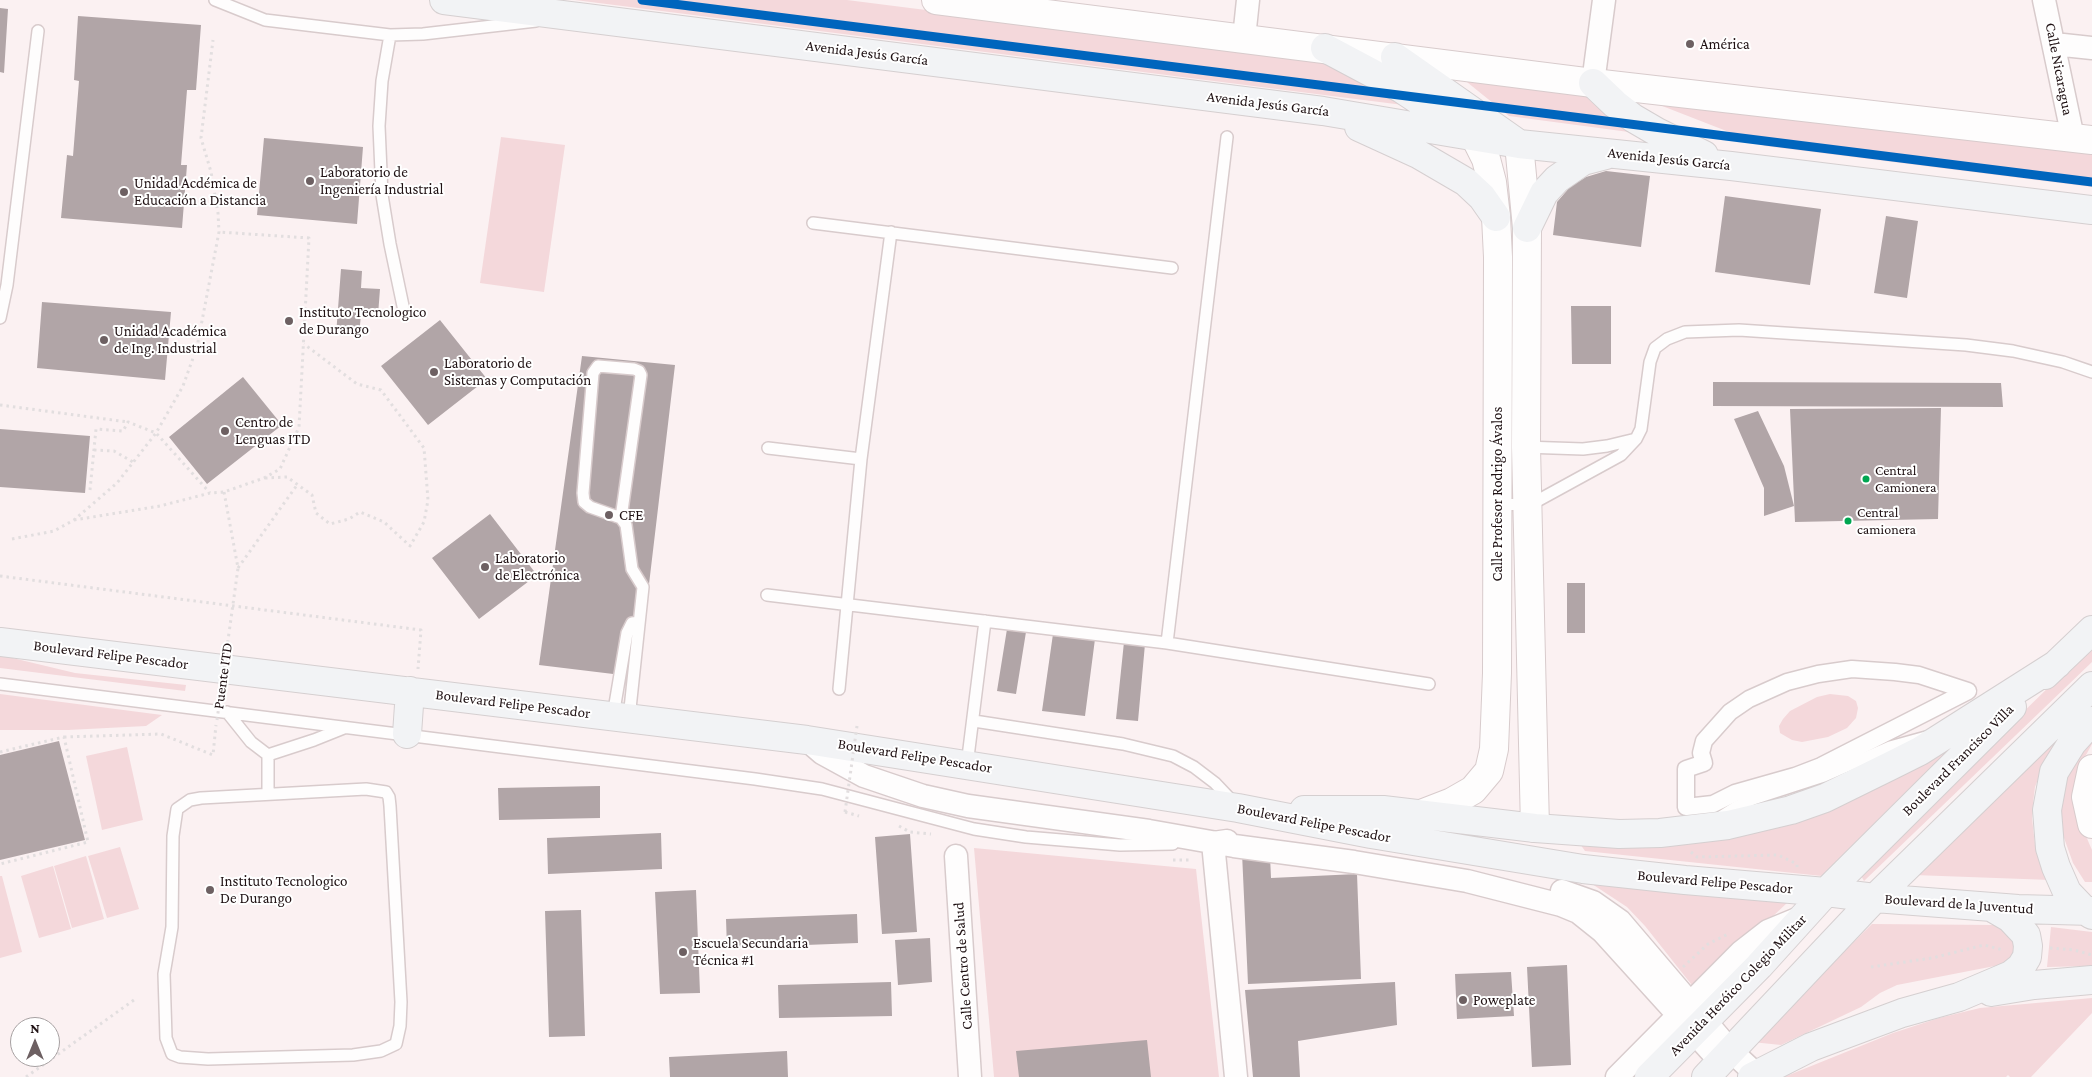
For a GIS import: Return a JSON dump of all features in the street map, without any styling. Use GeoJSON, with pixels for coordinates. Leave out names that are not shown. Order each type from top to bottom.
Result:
{"type":"FeatureCollection","features":[{"type":"Feature","properties":{"kind":"main road","name":"Avenida Jesús García"},"geometry":{"type":"LineString","coordinates":[[444,0],[1323,111],[1519,144],[1731,166],[2092,210]]}},
{"type":"Feature","properties":{"kind":"main road"},"geometry":{"type":"LineString","coordinates":[[1325,48],[1402,89],[1475,137]]}},
{"type":"Feature","properties":{"kind":"main road"},"geometry":{"type":"LineString","coordinates":[[1395,57],[1479,114],[1519,144]]}},
{"type":"Feature","properties":{"kind":"main road"},"geometry":{"type":"LineString","coordinates":[[1594,83],[1615,104],[1656,132],[1686,148],[1731,166]]}},
{"type":"Feature","properties":{"kind":"main road"},"geometry":{"type":"LineString","coordinates":[[1323,111],[1441,166],[1466,182],[1482,197],[1496,218]]}},
{"type":"Feature","properties":{"kind":"main road"},"geometry":{"type":"LineString","coordinates":[[1527,228],[1544,193],[1557,179],[1583,161],[1597,156],[1620,154]]}},
{"type":"Feature","properties":{"kind":"main road","name":"Boulevard Francisco Villa"},"geometry":{"type":"LineString","coordinates":[[1826,892],[1991,727],[2092,630]]}},
{"type":"Feature","properties":{"kind":"main road","name":"Boulevard Felipe Pescador"},"geometry":{"type":"LineString","coordinates":[[0,642],[807,740],[1251,810],[1371,834],[1583,869],[1826,892]]}},
{"type":"Feature","properties":{"kind":"main road"},"geometry":{"type":"LineString","coordinates":[[1251,810],[1341,809],[1420,814],[1535,828],[1619,834],[1706,828],[1782,812],[1825,798],[1905,759],[1948,734],[2057,664]]}},
{"type":"Feature","properties":{"kind":"main road"},"geometry":{"type":"LineString","coordinates":[[1719,1062],[1874,898],[2092,686]]}},
{"type":"Feature","properties":{"kind":"main road"},"geometry":{"type":"LineString","coordinates":[[406,734],[410,691]]}},
{"type":"Feature","properties":{"kind":"main road"},"geometry":{"type":"LineString","coordinates":[[2089,912],[2067,892],[2056,867],[2047,830],[2047,810],[2054,772],[2072,743],[2092,721]]}},
{"type":"Feature","properties":{"kind":"main road"},"geometry":{"type":"LineString","coordinates":[[1535,828],[1583,869]]}},
{"type":"Feature","properties":{"kind":"main road","name":"Boulevard de la Juventud"},"geometry":{"type":"LineString","coordinates":[[1826,892],[1874,898],[2089,912]]}},
{"type":"Feature","properties":{"kind":"main road","name":"Avenida Heróico Colegio Militar"},"geometry":{"type":"LineString","coordinates":[[1649,1077],[1693,1017],[1803,917],[1826,892]]}},
{"type":"Feature","properties":{"kind":"main road"},"geometry":{"type":"LineString","coordinates":[[1960,997],[2011,976],[2021,967],[2027,957],[2026,935],[2010,918],[1991,906]]}},
{"type":"Feature","properties":{"kind":"main road"},"geometry":{"type":"LineString","coordinates":[[1755,1076],[1811,1047],[1902,1013],[1960,997],[2034,985],[2092,980]]}},
{"type":"Feature","properties":{"kind":"street"},"geometry":{"type":"LineString","coordinates":[[936,0],[1594,83],[2082,139]]}},
{"type":"Feature","properties":{"kind":"street"},"geometry":{"type":"LineString","coordinates":[[1244,38],[1248,0]]}},
{"type":"Feature","properties":{"kind":"street"},"geometry":{"type":"LineString","coordinates":[[1594,83],[1604,0]]}},
{"type":"Feature","properties":{"kind":"street","name":"Calle Nicaragua"},"geometry":{"type":"LineString","coordinates":[[2044,0],[2054,44],[2082,139]]}},
{"type":"Feature","properties":{"kind":"street"},"geometry":{"type":"LineString","coordinates":[[2054,44],[2092,48]]}},
{"type":"Feature","properties":{"kind":"street","name":"Calle Profesor Rodrigo Ávalos"},"geometry":{"type":"LineString","coordinates":[[1475,137],[1486,158],[1492,182],[1512,447],[1528,504],[1535,828]]}},
{"type":"Feature","properties":{"kind":"street","name":"Calle Profesor Rodrigo Ávalos"},"geometry":{"type":"LineString","coordinates":[[1420,814],[1452,802],[1474,790],[1489,771],[1492,756],[1496,713],[1497,505],[1512,447],[1527,228],[1519,144]]}},
{"type":"Feature","properties":{"kind":"street"},"geometry":{"type":"LineString","coordinates":[[1871,669],[1918,676],[1968,691],[1821,766],[1795,776],[1735,793],[1713,804],[1686,807],[1686,770],[1704,763],[1701,753],[1704,741],[1730,712],[1749,699],[1775,687],[1834,671],[1871,669]]}},
{"type":"Feature","properties":{"kind":"street"},"geometry":{"type":"LineString","coordinates":[[807,740],[822,753],[864,776],[923,796],[968,806],[1012,814],[1149,831],[1213,843],[1258,839],[1340,847],[1426,861],[1551,888],[1577,896],[1608,910],[1620,921],[1693,1017],[1719,1062],[1755,1076]]}},
{"type":"Feature","properties":{"kind":"street"},"geometry":{"type":"LineString","coordinates":[[2092,769],[2086,797],[2092,824]]}},
{"type":"Feature","properties":{"kind":"street"},"geometry":{"type":"LineString","coordinates":[[1213,843],[1236,1077]]}},
{"type":"Feature","properties":{"kind":"street","name":"Calle Centro de Salud"},"geometry":{"type":"LineString","coordinates":[[956,856],[970,1077]]}},
{"type":"Feature","properties":{"kind":"street"},"geometry":{"type":"LineString","coordinates":[[1617,1077],[1693,1017]]}},
{"type":"Feature","properties":{"kind":"lane"},"geometry":{"type":"LineString","coordinates":[[216,0],[265,20],[390,35],[423,34],[504,26],[561,15]]}},
{"type":"Feature","properties":{"kind":"lane"},"geometry":{"type":"LineString","coordinates":[[0,318],[8,285],[38,31]]}},
{"type":"Feature","properties":{"kind":"lane"},"geometry":{"type":"LineString","coordinates":[[390,35],[382,81],[380,117],[382,195],[403,306]]}},
{"type":"Feature","properties":{"kind":"lane"},"geometry":{"type":"LineString","coordinates":[[1167,643],[1227,137]]}},
{"type":"Feature","properties":{"kind":"lane"},"geometry":{"type":"LineString","coordinates":[[814,223],[1172,268]]}},
{"type":"Feature","properties":{"kind":"lane"},"geometry":{"type":"LineString","coordinates":[[839,689],[861,458],[891,232]]}},
{"type":"Feature","properties":{"kind":"lane"},"geometry":{"type":"LineString","coordinates":[[1497,505],[1528,504],[1621,456],[1636,439],[1644,418],[1650,362],[1655,348],[1667,339],[1685,332],[1740,330],[1966,345],[2013,351],[2063,362],[2092,372]]}},
{"type":"Feature","properties":{"kind":"lane"},"geometry":{"type":"LineString","coordinates":[[621,518],[641,375],[639,371],[634,369],[598,366],[593,373],[583,493],[584,502],[590,507],[621,518],[626,525],[632,569],[642,587],[639,622],[621,717]]}},
{"type":"Feature","properties":{"kind":"lane"},"geometry":{"type":"LineString","coordinates":[[1512,447],[1583,449],[1607,446],[1636,439]]}},
{"type":"Feature","properties":{"kind":"lane"},"geometry":{"type":"LineString","coordinates":[[768,448],[861,458]]}},
{"type":"Feature","properties":{"kind":"lane"},"geometry":{"type":"LineString","coordinates":[[767,595],[1167,643],[1429,684]]}},
{"type":"Feature","properties":{"kind":"lane"},"geometry":{"type":"LineString","coordinates":[[967,765],[985,621]]}},
{"type":"Feature","properties":{"kind":"lane"},"geometry":{"type":"LineString","coordinates":[[0,684],[345,728],[406,734],[822,789],[974,829],[1026,837],[1120,845],[1213,843]]}},
{"type":"Feature","properties":{"kind":"lane"},"geometry":{"type":"LineString","coordinates":[[227,712],[251,742],[268,755]]}},
{"type":"Feature","properties":{"kind":"lane"},"geometry":{"type":"LineString","coordinates":[[974,721],[1123,744],[1173,756],[1194,767],[1251,810]]}},
{"type":"Feature","properties":{"kind":"lane"},"geometry":{"type":"LineString","coordinates":[[268,755],[345,728]]}},
{"type":"Feature","properties":{"kind":"lane"},"geometry":{"type":"LineString","coordinates":[[268,755],[268,794]]}},
{"type":"Feature","properties":{"kind":"lane"},"geometry":{"type":"LineString","coordinates":[[366,789],[386,792],[389,797],[401,1002],[399,1036],[396,1044],[390,1049],[353,1055],[208,1059],[180,1057],[172,1054],[168,1048],[164,1007],[164,974],[172,927],[172,836],[177,810],[190,800],[268,794],[366,789]]}},
{"type":"Feature","properties":{"kind":"path"},"geometry":{"type":"LineString","coordinates":[[12,539],[54,531],[74,520],[117,483],[156,433],[184,386],[198,347],[219,232],[211,172],[201,138],[214,40]]}},
{"type":"Feature","properties":{"kind":"path"},"geometry":{"type":"LineString","coordinates":[[74,520],[160,506],[210,493],[224,492],[264,478],[280,469],[299,427],[309,238],[219,232]]}},
{"type":"Feature","properties":{"kind":"path"},"geometry":{"type":"LineString","coordinates":[[264,478],[287,477],[312,494],[316,512],[330,524],[349,519],[360,512],[384,522],[410,546],[424,522],[428,500],[424,448],[381,390],[358,384],[303,343]]}},
{"type":"Feature","properties":{"kind":"path"},"geometry":{"type":"LineString","coordinates":[[0,405],[128,422],[156,433],[210,493]]}},
{"type":"Feature","properties":{"kind":"path"},"geometry":{"type":"LineString","coordinates":[[90,490],[96,429],[123,431],[128,422]]}},
{"type":"Feature","properties":{"kind":"path"},"geometry":{"type":"LineString","coordinates":[[94,450],[114,452],[133,462]]}},
{"type":"Feature","properties":{"kind":"path"},"geometry":{"type":"LineString","coordinates":[[238,568],[297,485]]}},
{"type":"Feature","properties":{"kind":"path"},"geometry":{"type":"LineString","coordinates":[[224,492],[238,568]]}},
{"type":"Feature","properties":{"kind":"path","name":"Puente ITD"},"geometry":{"type":"LineString","coordinates":[[64,736],[161,734],[213,754],[216,720],[238,568]]}},
{"type":"Feature","properties":{"kind":"path"},"geometry":{"type":"LineString","coordinates":[[0,576],[421,630]]}},
{"type":"Feature","properties":{"kind":"path"},"geometry":{"type":"LineString","coordinates":[[845,812],[857,726]]}},
{"type":"Feature","properties":{"kind":"path"},"geometry":{"type":"LineString","coordinates":[[0,752],[64,736],[88,842],[0,864]]}},
{"type":"Feature","properties":{"kind":"path"},"geometry":{"type":"LineString","coordinates":[[1689,850],[1697,857],[1778,855],[1797,864],[1796,871]]}},
{"type":"Feature","properties":{"kind":"path"},"geometry":{"type":"LineString","coordinates":[[1677,973],[1708,944],[1733,932]]}},
{"type":"Feature","properties":{"kind":"path"},"geometry":{"type":"LineString","coordinates":[[1872,967],[1932,958],[1984,945],[2004,950]]}},
{"type":"Feature","properties":{"kind":"path"},"geometry":{"type":"LineString","coordinates":[[2045,948],[2074,950],[2092,955]]}},
{"type":"Feature","properties":{"kind":"path"},"geometry":{"type":"LineString","coordinates":[[26,1077],[134,1000]]}},
{"type":"Feature","properties":{"kind":"shaded area"},"geometry":{"type":"Polygon","coordinates":[[[575,0],[847,0],[1320,60],[1419,107],[575,0]]]}},
{"type":"Feature","properties":{"kind":"shaded area"},"geometry":{"type":"Polygon","coordinates":[[[1457,74],[1584,93],[1644,134],[1509,116],[1457,74]]]}},
{"type":"Feature","properties":{"kind":"shaded area"},"geometry":{"type":"Polygon","coordinates":[[[1616,88],[2092,145],[2092,187],[1765,146],[1616,88]]]}},
{"type":"Feature","properties":{"kind":"shaded area"},"geometry":{"type":"Polygon","coordinates":[[[501,137],[565,145],[544,292],[480,283],[501,137]]]}},
{"type":"Feature","properties":{"kind":"shaded area"},"geometry":{"type":"Polygon","coordinates":[[[2092,645],[2092,662],[1864,881],[1859,872],[2092,645]]]}},
{"type":"Feature","properties":{"kind":"shaded area"},"geometry":{"type":"Polygon","coordinates":[[[0,655],[75,673],[186,685],[185,691],[0,668],[0,655]]]}},
{"type":"Feature","properties":{"kind":"shaded area"},"geometry":{"type":"Polygon","coordinates":[[[0,694],[162,715],[146,726],[68,730],[0,730],[0,694]]]}},
{"type":"Feature","properties":{"kind":"shaded area"},"geometry":{"type":"Polygon","coordinates":[[[1830,694],[1848,696],[1856,701],[1858,708],[1856,718],[1847,728],[1828,737],[1802,742],[1792,740],[1780,733],[1779,726],[1790,711],[1817,697],[1830,694]]]}},
{"type":"Feature","properties":{"kind":"shaded area"},"geometry":{"type":"Polygon","coordinates":[[[2064,731],[2040,774],[2035,787],[2033,803],[2032,818],[2035,845],[2051,880],[1914,875],[2064,731]]]}},
{"type":"Feature","properties":{"kind":"shaded area"},"geometry":{"type":"Polygon","coordinates":[[[2092,733],[2092,744],[2080,766],[2079,820],[2092,850],[2092,882],[2085,882],[2073,863],[2063,835],[2061,803],[2062,789],[2079,746],[2092,733]]]}},
{"type":"Feature","properties":{"kind":"shaded area"},"geometry":{"type":"Polygon","coordinates":[[[1958,744],[1822,876],[1585,851],[1578,841],[1819,813],[1958,744]]]}},
{"type":"Feature","properties":{"kind":"shaded area"},"geometry":{"type":"Polygon","coordinates":[[[127,747],[143,820],[102,830],[86,756],[127,747]]]}},
{"type":"Feature","properties":{"kind":"shaded area"},"geometry":{"type":"Polygon","coordinates":[[[120,847],[139,909],[107,918],[88,856],[120,847]]]}},
{"type":"Feature","properties":{"kind":"shaded area"},"geometry":{"type":"Polygon","coordinates":[[[974,848],[1196,869],[1219,1077],[994,1077],[974,848]]]}},
{"type":"Feature","properties":{"kind":"shaded area"},"geometry":{"type":"Polygon","coordinates":[[[86,856],[104,919],[72,928],[54,866],[86,856]]]}},
{"type":"Feature","properties":{"kind":"shaded area"},"geometry":{"type":"Polygon","coordinates":[[[53,866],[71,929],[39,938],[21,876],[53,866]]]}},
{"type":"Feature","properties":{"kind":"shaded area"},"geometry":{"type":"Polygon","coordinates":[[[0,876],[2,876],[22,952],[0,958],[0,876]]]}},
{"type":"Feature","properties":{"kind":"shaded area"},"geometry":{"type":"Polygon","coordinates":[[[1592,884],[1787,903],[1695,989],[1645,926],[1627,907],[1592,884]]]}},
{"type":"Feature","properties":{"kind":"shaded area"},"geometry":{"type":"Polygon","coordinates":[[[1872,924],[1994,925],[2008,930],[2015,939],[2013,957],[2005,964],[1897,985],[1880,993],[1861,1007],[1781,1045],[1752,1042],[1872,924]]]}},
{"type":"Feature","properties":{"kind":"shaded area"},"geometry":{"type":"Polygon","coordinates":[[[2051,927],[2092,932],[2092,966],[2047,967],[2051,927]]]}},
{"type":"Feature","properties":{"kind":"shaded area"},"geometry":{"type":"Polygon","coordinates":[[[2092,998],[2092,1013],[2031,1077],[2010,1077],[2008,1075],[2006,1077],[1784,1077],[1893,1033],[1939,1018],[1980,1008],[2092,998]]]}},
{"type":"Feature","properties":{"kind":"building"},"geometry":{"type":"Polygon","coordinates":[[[0,8],[8,9],[4,73],[0,72],[0,8]]]}},
{"type":"Feature","properties":{"kind":"building"},"geometry":{"type":"Polygon","coordinates":[[[78,16],[201,25],[196,90],[187,90],[181,165],[187,165],[182,228],[61,218],[67,155],[73,156],[79,81],[74,80],[78,16]]]}},
{"type":"Feature","properties":{"kind":"building","name":"Laboratorio de Ingeniería Industrial"},"geometry":{"type":"Polygon","coordinates":[[[264,138],[363,147],[357,224],[257,215],[264,138]]]}},
{"type":"Feature","properties":{"kind":"building"},"geometry":{"type":"Polygon","coordinates":[[[1606,171],[1650,176],[1641,247],[1553,235],[1557,202],[1570,187],[1586,177],[1606,171]]]}},
{"type":"Feature","properties":{"kind":"building"},"geometry":{"type":"Polygon","coordinates":[[[1725,196],[1821,209],[1810,285],[1715,272],[1725,196]]]}},
{"type":"Feature","properties":{"kind":"building"},"geometry":{"type":"Polygon","coordinates":[[[1886,216],[1918,221],[1907,298],[1874,293],[1886,216]]]}},
{"type":"Feature","properties":{"kind":"building"},"geometry":{"type":"Polygon","coordinates":[[[341,269],[362,271],[361,288],[380,289],[378,315],[361,314],[359,336],[336,335],[341,269]]]}},
{"type":"Feature","properties":{"kind":"building","name":"Unidad Académica de Ing. Industrial"},"geometry":{"type":"Polygon","coordinates":[[[42,302],[171,312],[165,380],[37,368],[42,302]]]}},
{"type":"Feature","properties":{"kind":"building"},"geometry":{"type":"Polygon","coordinates":[[[1571,306],[1611,306],[1611,364],[1572,364],[1571,306]]]}},
{"type":"Feature","properties":{"kind":"building","name":"Laboratorio de Sistemas y Computación"},"geometry":{"type":"Polygon","coordinates":[[[440,320],[487,379],[428,425],[381,366],[440,320]]]}},
{"type":"Feature","properties":{"kind":"building","name":"CFE"},"geometry":{"type":"Polygon","coordinates":[[[582,356],[675,365],[638,677],[539,665],[582,356]]]}},
{"type":"Feature","properties":{"kind":"building","name":"Centro de Lenguas ITD"},"geometry":{"type":"Polygon","coordinates":[[[243,377],[282,425],[207,484],[169,437],[243,377]]]}},
{"type":"Feature","properties":{"kind":"building"},"geometry":{"type":"Polygon","coordinates":[[[1713,382],[2001,383],[2003,407],[1713,406],[1713,382]]]}},
{"type":"Feature","properties":{"kind":"building"},"geometry":{"type":"Polygon","coordinates":[[[1941,408],[1938,519],[1795,522],[1790,409],[1941,408]]]}},
{"type":"Feature","properties":{"kind":"building"},"geometry":{"type":"Polygon","coordinates":[[[1758,411],[1784,466],[1794,506],[1764,516],[1764,488],[1734,419],[1758,411]]]}},
{"type":"Feature","properties":{"kind":"building"},"geometry":{"type":"Polygon","coordinates":[[[0,429],[90,436],[85,493],[0,487],[0,429]]]}},
{"type":"Feature","properties":{"kind":"building","name":"Laboratorio de Electrónica"},"geometry":{"type":"Polygon","coordinates":[[[490,514],[537,575],[479,619],[432,558],[490,514]]]}},
{"type":"Feature","properties":{"kind":"building"},"geometry":{"type":"Polygon","coordinates":[[[1567,583],[1585,583],[1585,633],[1567,633],[1567,583]]]}},
{"type":"Feature","properties":{"kind":"building"},"geometry":{"type":"Polygon","coordinates":[[[1007,629],[1026,632],[1016,694],[997,691],[1007,629]]]}},
{"type":"Feature","properties":{"kind":"building"},"geometry":{"type":"Polygon","coordinates":[[[1053,634],[1095,639],[1085,716],[1042,711],[1053,634]]]}},
{"type":"Feature","properties":{"kind":"building"},"geometry":{"type":"Polygon","coordinates":[[[1124,642],[1145,644],[1138,721],[1116,719],[1124,642]]]}},
{"type":"Feature","properties":{"kind":"building"},"geometry":{"type":"Polygon","coordinates":[[[59,741],[85,840],[0,860],[0,755],[59,741]]]}},
{"type":"Feature","properties":{"kind":"building"},"geometry":{"type":"Polygon","coordinates":[[[600,786],[600,818],[499,820],[498,788],[600,786]]]}},
{"type":"Feature","properties":{"kind":"building"},"geometry":{"type":"Polygon","coordinates":[[[661,833],[662,869],[548,874],[547,838],[661,833]]]}},
{"type":"Feature","properties":{"kind":"building"},"geometry":{"type":"Polygon","coordinates":[[[910,834],[917,932],[882,934],[875,837],[910,834]]]}},
{"type":"Feature","properties":{"kind":"building"},"geometry":{"type":"Polygon","coordinates":[[[1242,853],[1270,856],[1271,878],[1357,874],[1361,979],[1248,984],[1242,853]]]}},
{"type":"Feature","properties":{"kind":"building"},"geometry":{"type":"Polygon","coordinates":[[[696,890],[700,993],[660,994],[655,892],[696,890]]]}},
{"type":"Feature","properties":{"kind":"building"},"geometry":{"type":"Polygon","coordinates":[[[581,910],[585,1036],[549,1037],[545,911],[581,910]]]}},
{"type":"Feature","properties":{"kind":"building"},"geometry":{"type":"Polygon","coordinates":[[[857,914],[858,943],[727,948],[726,919],[857,914]]]}},
{"type":"Feature","properties":{"kind":"building"},"geometry":{"type":"Polygon","coordinates":[[[930,938],[932,982],[898,985],[895,940],[930,938]]]}},
{"type":"Feature","properties":{"kind":"building"},"geometry":{"type":"Polygon","coordinates":[[[1567,965],[1571,1065],[1532,1067],[1527,967],[1567,965]]]}},
{"type":"Feature","properties":{"kind":"building"},"geometry":{"type":"Polygon","coordinates":[[[1511,972],[1514,1016],[1457,1019],[1455,974],[1511,972]]]}},
{"type":"Feature","properties":{"kind":"building"},"geometry":{"type":"Polygon","coordinates":[[[891,982],[892,1016],[779,1018],[778,985],[891,982]]]}},
{"type":"Feature","properties":{"kind":"building"},"geometry":{"type":"Polygon","coordinates":[[[1395,982],[1397,1025],[1298,1041],[1300,1077],[1253,1077],[1245,990],[1395,982]]]}},
{"type":"Feature","properties":{"kind":"building"},"geometry":{"type":"Polygon","coordinates":[[[1147,1040],[1151,1077],[1019,1077],[1016,1051],[1147,1040]]]}},
{"type":"Feature","properties":{"kind":"building"},"geometry":{"type":"Polygon","coordinates":[[[787,1051],[788,1077],[670,1077],[669,1057],[787,1051]]]}},
{"type":"Feature","properties":{"kind":"transit line"},"geometry":{"type":"LineString","coordinates":[[642,0],[2092,182]]}},
{"type":"Feature","properties":{"kind":"place","name":"América"},"geometry":{"type":"Point","coordinates":[1690,44]}},
{"type":"Feature","properties":{"kind":"place","name":"Laboratorio de Ingeniería Industrial"},"geometry":{"type":"Point","coordinates":[310,181]}},
{"type":"Feature","properties":{"kind":"place","name":"Unidad Acdémica de Educación a Distancia"},"geometry":{"type":"Point","coordinates":[124,192]}},
{"type":"Feature","properties":{"kind":"place","name":"Instituto Tecnologico de Durango"},"geometry":{"type":"Point","coordinates":[289,321]}},
{"type":"Feature","properties":{"kind":"place","name":"Unidad Académica de Ing. Industrial"},"geometry":{"type":"Point","coordinates":[104,340]}},
{"type":"Feature","properties":{"kind":"place","name":"Laboratorio de Sistemas y Computación"},"geometry":{"type":"Point","coordinates":[434,372]}},
{"type":"Feature","properties":{"kind":"place","name":"Centro de Lenguas ITD"},"geometry":{"type":"Point","coordinates":[225,431]}},
{"type":"Feature","properties":{"kind":"place","name":"Central Camionera"},"geometry":{"type":"Point","coordinates":[1866,479]}},
{"type":"Feature","properties":{"kind":"place","name":"CFE"},"geometry":{"type":"Point","coordinates":[609,515]}},
{"type":"Feature","properties":{"kind":"place","name":"Central camionera"},"geometry":{"type":"Point","coordinates":[1848,521]}},
{"type":"Feature","properties":{"kind":"place","name":"Laboratorio de Electrónica"},"geometry":{"type":"Point","coordinates":[485,567]}},
{"type":"Feature","properties":{"kind":"place","name":"Instituto Tecnologico De Durango"},"geometry":{"type":"Point","coordinates":[210,890]}},
{"type":"Feature","properties":{"kind":"place","name":"Escuela Secundaria Técnica #1"},"geometry":{"type":"Point","coordinates":[683,952]}},
{"type":"Feature","properties":{"kind":"place","name":"Poweplate"},"geometry":{"type":"Point","coordinates":[1463,1000]}}]}
